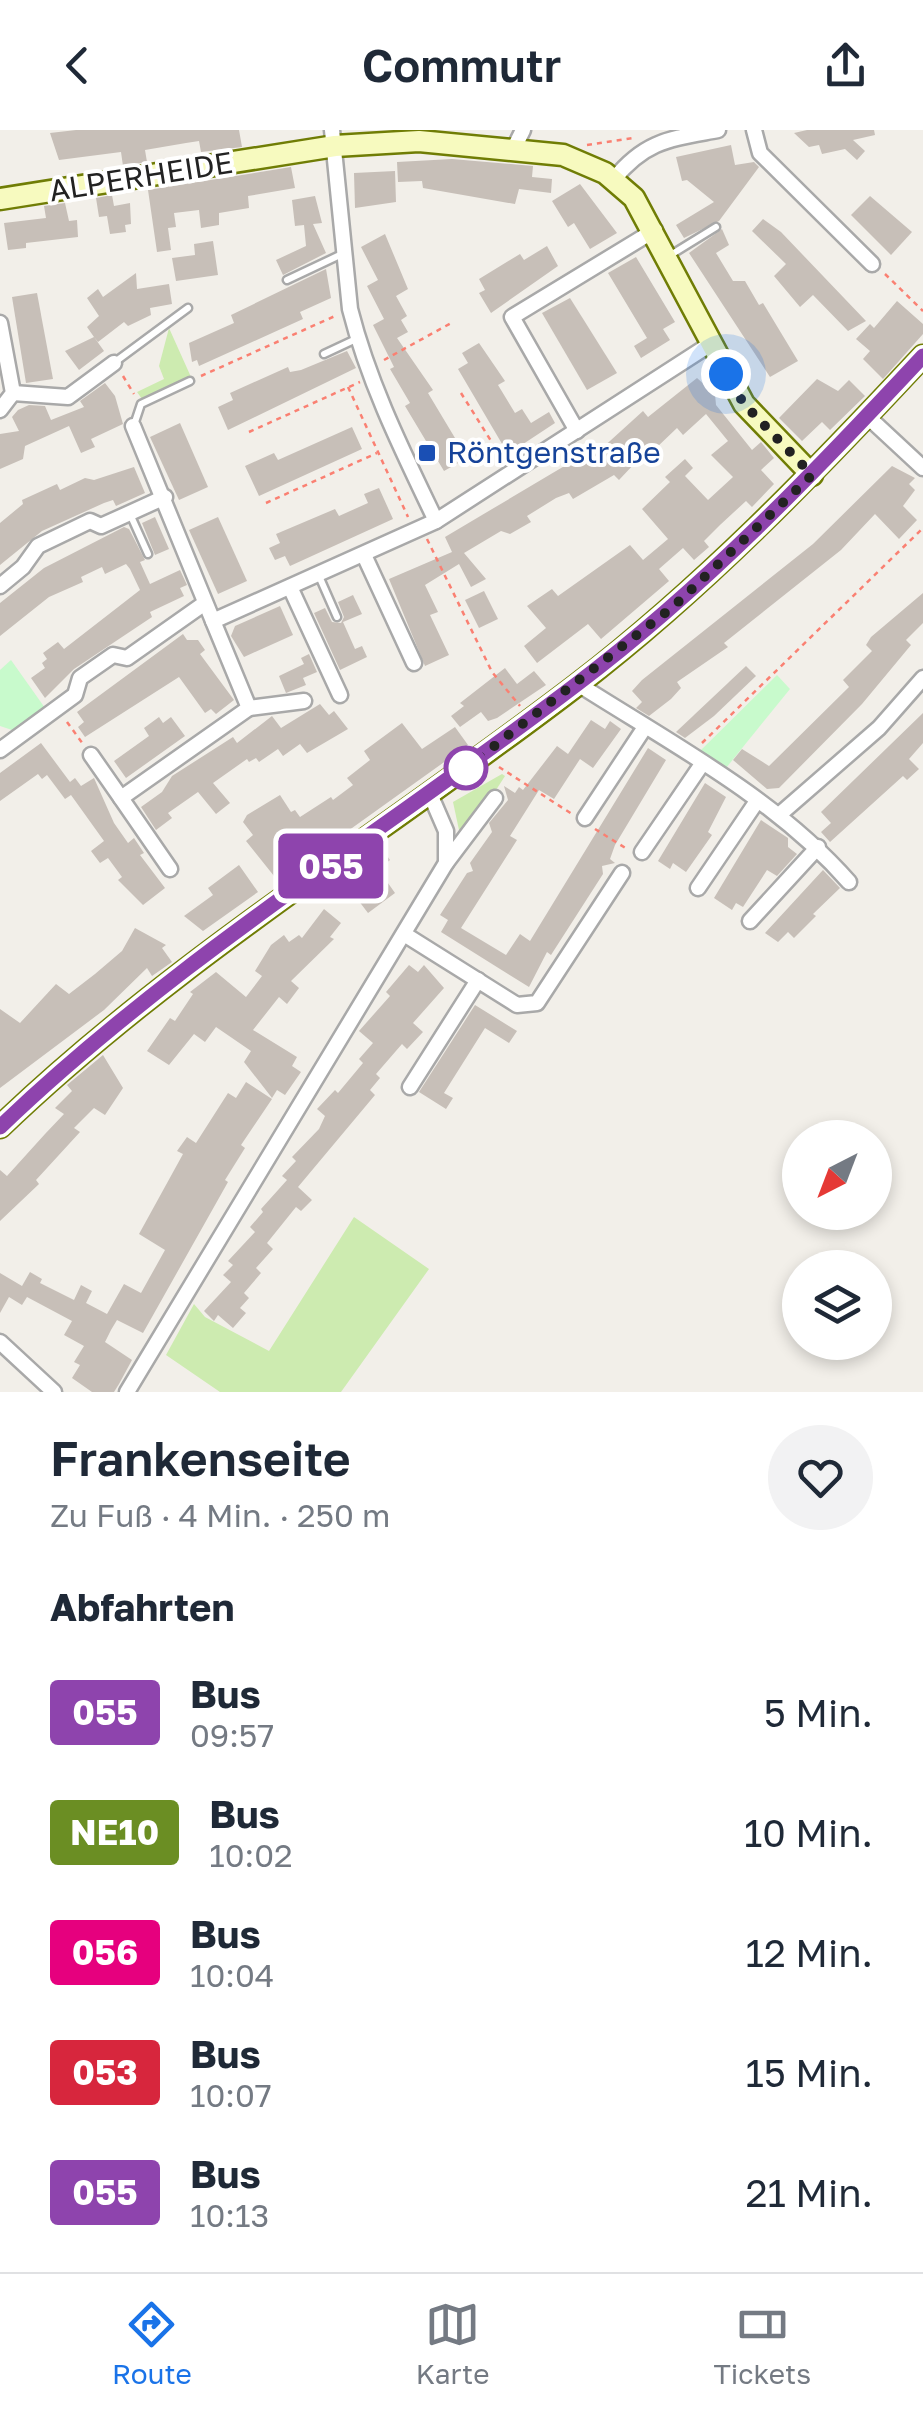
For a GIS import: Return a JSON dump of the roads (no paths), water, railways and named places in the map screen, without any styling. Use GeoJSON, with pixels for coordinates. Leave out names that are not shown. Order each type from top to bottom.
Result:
{"type":"FeatureCollection","features":[{"type":"Feature","properties":{"kind":"street"},"geometry":{"type":"LineString","coordinates":[[718,130],[664,140],[636,152],[614,180],[634,198],[655,230],[708,345],[744,404],[812,475]]}},
{"type":"Feature","properties":{"kind":"street"},"geometry":{"type":"LineString","coordinates":[[754,130],[760,153],[872,264]]}},
{"type":"Feature","properties":{"kind":"street"},"geometry":{"type":"LineString","coordinates":[[333,138],[350,310],[424,527]]}},
{"type":"Feature","properties":{"kind":"street","name":"ALPERHEIDE"},"geometry":{"type":"LineString","coordinates":[[0,199],[333,138],[461,143],[518,139],[563,154],[614,180]]}},
{"type":"Feature","properties":{"kind":"street"},"geometry":{"type":"LineString","coordinates":[[577,431],[512,317],[655,230]]}},
{"type":"Feature","properties":{"kind":"street"},"geometry":{"type":"LineString","coordinates":[[0,323],[13,393],[0,410]]}},
{"type":"Feature","properties":{"kind":"street"},"geometry":{"type":"LineString","coordinates":[[212,621],[424,527],[708,345]]}},
{"type":"Feature","properties":{"kind":"street"},"geometry":{"type":"LineString","coordinates":[[0,1127],[127,1014],[578,684],[702,582],[812,475],[923,356]]}},
{"type":"Feature","properties":{"kind":"street"},"geometry":{"type":"LineString","coordinates":[[13,393],[68,397],[114,363]]}},
{"type":"Feature","properties":{"kind":"street"},"geometry":{"type":"LineString","coordinates":[[868,416],[923,468]]}},
{"type":"Feature","properties":{"kind":"street"},"geometry":{"type":"LineString","coordinates":[[133,426],[165,497],[168,519],[249,708]]}},
{"type":"Feature","properties":{"kind":"street"},"geometry":{"type":"LineString","coordinates":[[0,586],[23,568],[38,546],[90,521],[100,526],[165,497]]}},
{"type":"Feature","properties":{"kind":"street"},"geometry":{"type":"LineString","coordinates":[[364,555],[414,663]]}},
{"type":"Feature","properties":{"kind":"street"},"geometry":{"type":"LineString","coordinates":[[290,587],[340,695]]}},
{"type":"Feature","properties":{"kind":"street"},"geometry":{"type":"LineString","coordinates":[[0,750],[75,694],[80,678],[113,655],[127,658],[205,603]]}},
{"type":"Feature","properties":{"kind":"street"},"geometry":{"type":"LineString","coordinates":[[779,815],[879,728],[923,678]]}},
{"type":"Feature","properties":{"kind":"street"},"geometry":{"type":"LineString","coordinates":[[578,684],[779,815],[818,848],[849,882]]}},
{"type":"Feature","properties":{"kind":"street"},"geometry":{"type":"LineString","coordinates":[[121,798],[249,708],[304,701]]}},
{"type":"Feature","properties":{"kind":"street"},"geometry":{"type":"LineString","coordinates":[[585,818],[645,727]]}},
{"type":"Feature","properties":{"kind":"street"},"geometry":{"type":"LineString","coordinates":[[91,756],[170,870]]}},
{"type":"Feature","properties":{"kind":"street"},"geometry":{"type":"LineString","coordinates":[[639,854],[696,760]]}},
{"type":"Feature","properties":{"kind":"street"},"geometry":{"type":"LineString","coordinates":[[430,794],[446,831],[446,864]]}},
{"type":"Feature","properties":{"kind":"street"},"geometry":{"type":"LineString","coordinates":[[126,1392],[446,864],[495,798]]}},
{"type":"Feature","properties":{"kind":"street"},"geometry":{"type":"LineString","coordinates":[[698,888],[757,800]]}},
{"type":"Feature","properties":{"kind":"street"},"geometry":{"type":"LineString","coordinates":[[750,921],[818,848]]}},
{"type":"Feature","properties":{"kind":"street"},"geometry":{"type":"LineString","coordinates":[[404,934],[517,1005],[537,1003],[622,873]]}},
{"type":"Feature","properties":{"kind":"street"},"geometry":{"type":"LineString","coordinates":[[410,1088],[478,980]]}},
{"type":"Feature","properties":{"kind":"street"},"geometry":{"type":"LineString","coordinates":[[0,1342],[54,1392]]}},
{"type":"Feature","properties":{"kind":"lane"},"geometry":{"type":"LineString","coordinates":[[668,256],[716,226]]}},
{"type":"Feature","properties":{"kind":"lane"},"geometry":{"type":"LineString","coordinates":[[287,280],[343,254]]}},
{"type":"Feature","properties":{"kind":"lane"},"geometry":{"type":"LineString","coordinates":[[114,363],[188,308]]}},
{"type":"Feature","properties":{"kind":"lane"},"geometry":{"type":"LineString","coordinates":[[324,354],[358,338]]}},
{"type":"Feature","properties":{"kind":"lane"},"geometry":{"type":"LineString","coordinates":[[133,426],[140,404],[190,381]]}},
{"type":"Feature","properties":{"kind":"lane"},"geometry":{"type":"LineString","coordinates":[[130,513],[148,554]]}},
{"type":"Feature","properties":{"kind":"lane"},"geometry":{"type":"LineString","coordinates":[[319,575],[337,617]]}},
{"type":"Feature","properties":{"kind":"place","name":"Röntgenstraße"},"geometry":{"type":"Point","coordinates":[427,453]}}]}
